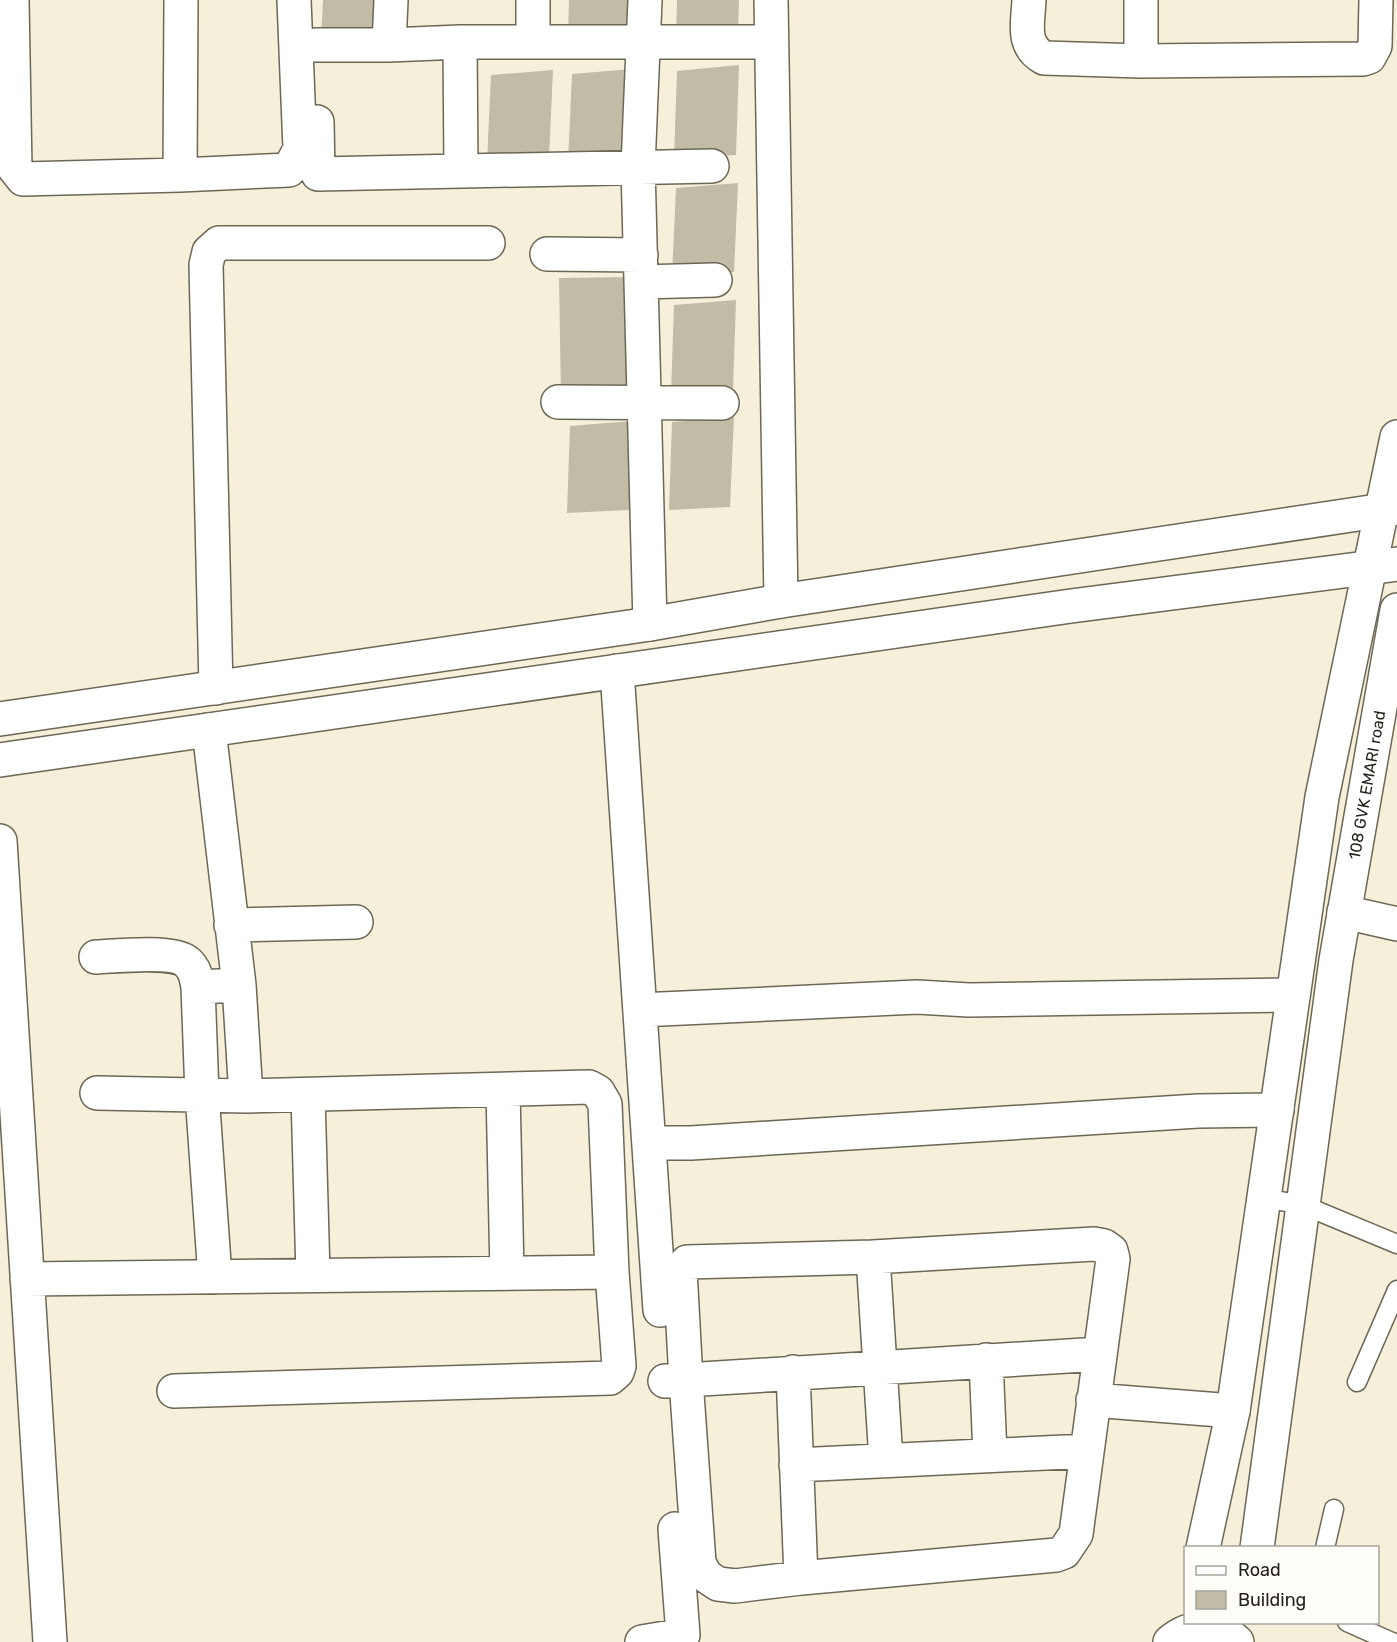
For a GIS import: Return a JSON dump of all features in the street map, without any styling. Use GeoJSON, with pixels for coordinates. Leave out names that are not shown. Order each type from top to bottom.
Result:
{"type":"FeatureCollection","features":[{"type":"Feature","properties":{"kind":"street"},"geometry":{"type":"LineString","coordinates":[[12,0],[15,169],[23,179],[289,170],[300,149],[294,0]]}},
{"type":"Feature","properties":{"kind":"street"},"geometry":{"type":"LineString","coordinates":[[180,175],[181,0]]}},
{"type":"Feature","properties":{"kind":"street"},"geometry":{"type":"LineString","coordinates":[[316,0],[318,174],[712,166]]}},
{"type":"Feature","properties":{"kind":"street"},"geometry":{"type":"LineString","coordinates":[[389,45],[391,0]]}},
{"type":"Feature","properties":{"kind":"street"},"geometry":{"type":"LineString","coordinates":[[533,0],[533,42]]}},
{"type":"Feature","properties":{"kind":"street"},"geometry":{"type":"LineString","coordinates":[[645,0],[638,167],[650,624]]}},
{"type":"Feature","properties":{"kind":"street"},"geometry":{"type":"LineString","coordinates":[[771,0],[780,601]]}},
{"type":"Feature","properties":{"kind":"street"},"geometry":{"type":"LineString","coordinates":[[1029,0],[1027,40],[1036,53],[1044,58],[1141,61],[1363,59],[1369,57],[1375,46],[1376,0]]}},
{"type":"Feature","properties":{"kind":"street"},"geometry":{"type":"LineString","coordinates":[[1141,0],[1141,61]]}},
{"type":"Feature","properties":{"kind":"street"},"geometry":{"type":"LineString","coordinates":[[316,45],[460,42],[644,44],[771,42]]}},
{"type":"Feature","properties":{"kind":"street"},"geometry":{"type":"LineString","coordinates":[[460,42],[461,171]]}},
{"type":"Feature","properties":{"kind":"street"},"geometry":{"type":"LineString","coordinates":[[216,688],[206,266],[209,252],[219,243],[488,243]]}},
{"type":"Feature","properties":{"kind":"street"},"geometry":{"type":"LineString","coordinates":[[547,254],[715,280]]}},
{"type":"Feature","properties":{"kind":"street"},"geometry":{"type":"LineString","coordinates":[[558,402],[722,402]]}},
{"type":"Feature","properties":{"kind":"street"},"geometry":{"type":"LineString","coordinates":[[1203,1546],[1233,1411],[1322,797],[1383,566],[1397,437]]}},
{"type":"Feature","properties":{"kind":"street"},"geometry":{"type":"LineString","coordinates":[[0,719],[650,624],[780,601],[1389,509]]}},
{"type":"Feature","properties":{"kind":"street"},"geometry":{"type":"LineString","coordinates":[[0,760],[1071,606],[1383,566]]}},
{"type":"Feature","properties":{"kind":"street","name":"108 GVK EMARI road"},"geometry":{"type":"LineString","coordinates":[[1257,1546],[1336,960],[1397,610]]}},
{"type":"Feature","properties":{"kind":"street"},"geometry":{"type":"LineString","coordinates":[[617,671],[649,1143],[675,1381],[699,1563],[706,1576],[718,1584],[735,1586],[1056,1555],[1064,1552],[1076,1534],[1113,1259],[1111,1251],[1095,1244],[873,1257],[687,1262],[680,1270],[675,1381],[683,1635],[642,1642]]}},
{"type":"Feature","properties":{"kind":"street"},"geometry":{"type":"LineString","coordinates":[[209,730],[239,985],[246,1096]]}},
{"type":"Feature","properties":{"kind":"street"},"geometry":{"type":"LineString","coordinates":[[0,841],[8,1084],[27,1279],[50,1642]]}},
{"type":"Feature","properties":{"kind":"street"},"geometry":{"type":"LineString","coordinates":[[1344,912],[1397,924]]}},
{"type":"Feature","properties":{"kind":"street"},"geometry":{"type":"LineString","coordinates":[[231,925],[356,922]]}},
{"type":"Feature","properties":{"kind":"street"},"geometry":{"type":"LineString","coordinates":[[96,957],[174,955],[186,960],[195,970],[198,987],[202,1094],[215,1276]]}},
{"type":"Feature","properties":{"kind":"street"},"geometry":{"type":"LineString","coordinates":[[198,987],[239,985]]}},
{"type":"Feature","properties":{"kind":"street"},"geometry":{"type":"LineString","coordinates":[[640,1010],[917,997],[969,1000],[1293,995]]}},
{"type":"Feature","properties":{"kind":"street"},"geometry":{"type":"LineString","coordinates":[[97,1093],[246,1096],[589,1087],[598,1092],[605,1104],[612,1272],[619,1366],[617,1372],[610,1378],[174,1391]]}},
{"type":"Feature","properties":{"kind":"street"},"geometry":{"type":"LineString","coordinates":[[503,1089],[507,1274]]}},
{"type":"Feature","properties":{"kind":"street"},"geometry":{"type":"LineString","coordinates":[[308,1095],[313,1275]]}},
{"type":"Feature","properties":{"kind":"street"},"geometry":{"type":"LineString","coordinates":[[649,1143],[691,1143],[1186,1112],[1276,1110]]}},
{"type":"Feature","properties":{"kind":"street"},"geometry":{"type":"LineString","coordinates":[[873,1257],[886,1460]]}},
{"type":"Feature","properties":{"kind":"street"},"geometry":{"type":"LineString","coordinates":[[27,1279],[612,1272]]}},
{"type":"Feature","properties":{"kind":"street"},"geometry":{"type":"LineString","coordinates":[[675,1381],[881,1366],[1100,1354]]}},
{"type":"Feature","properties":{"kind":"street"},"geometry":{"type":"LineString","coordinates":[[986,1360],[990,1455]]}},
{"type":"Feature","properties":{"kind":"street"},"geometry":{"type":"LineString","coordinates":[[793,1372],[801,1578]]}},
{"type":"Feature","properties":{"kind":"street"},"geometry":{"type":"LineString","coordinates":[[1093,1400],[1233,1411]]}},
{"type":"Feature","properties":{"kind":"street"},"geometry":{"type":"LineString","coordinates":[[796,1465],[1086,1451]]}},
{"type":"Feature","properties":{"kind":"street"},"geometry":{"type":"LineString","coordinates":[[1244,1642],[1247,1624]]}},
{"type":"Feature","properties":{"kind":"street"},"geometry":{"type":"LineString","coordinates":[[1180,1632],[1201,1628],[1217,1629],[1232,1636],[1237,1642]]}},
{"type":"Feature","properties":{"kind":"lane"},"geometry":{"type":"LineString","coordinates":[[1264,1198],[1303,1205],[1397,1244]]}},
{"type":"Feature","properties":{"kind":"lane"},"geometry":{"type":"LineString","coordinates":[[1357,1382],[1397,1290]]}},
{"type":"Feature","properties":{"kind":"lane"},"geometry":{"type":"LineString","coordinates":[[1325,1546],[1334,1509]]}},
{"type":"Feature","properties":{"kind":"lane"},"geometry":{"type":"LineString","coordinates":[[1349,1624],[1392,1642]]}},
{"type":"Feature","properties":{"kind":"building"},"geometry":{"type":"Polygon","coordinates":[[[323,0],[384,0],[383,36],[321,39],[323,0]]]}},
{"type":"Feature","properties":{"kind":"building"},"geometry":{"type":"Polygon","coordinates":[[[569,0],[631,0],[630,34],[568,37],[569,0]]]}},
{"type":"Feature","properties":{"kind":"building"},"geometry":{"type":"Polygon","coordinates":[[[677,0],[739,0],[738,31],[676,34],[677,0]]]}},
{"type":"Feature","properties":{"kind":"building"},"geometry":{"type":"Polygon","coordinates":[[[739,65],[736,155],[674,158],[677,71],[739,65]]]}},
{"type":"Feature","properties":{"kind":"building"},"geometry":{"type":"Polygon","coordinates":[[[633,69],[630,158],[568,162],[572,74],[633,69]]]}},
{"type":"Feature","properties":{"kind":"building"},"geometry":{"type":"Polygon","coordinates":[[[553,70],[549,159],[487,162],[491,75],[553,70]]]}},
{"type":"Feature","properties":{"kind":"building"},"geometry":{"type":"Polygon","coordinates":[[[738,183],[734,272],[672,275],[676,188],[738,183]]]}},
{"type":"Feature","properties":{"kind":"building"},"geometry":{"type":"Polygon","coordinates":[[[632,277],[635,395],[561,396],[559,278],[632,277]]]}},
{"type":"Feature","properties":{"kind":"building"},"geometry":{"type":"Polygon","coordinates":[[[736,300],[733,390],[671,393],[674,305],[736,300]]]}},
{"type":"Feature","properties":{"kind":"building"},"geometry":{"type":"Polygon","coordinates":[[[734,417],[730,507],[669,510],[672,422],[734,417]]]}},
{"type":"Feature","properties":{"kind":"building"},"geometry":{"type":"Polygon","coordinates":[[[632,421],[629,510],[567,513],[570,426],[632,421]]]}}]}
